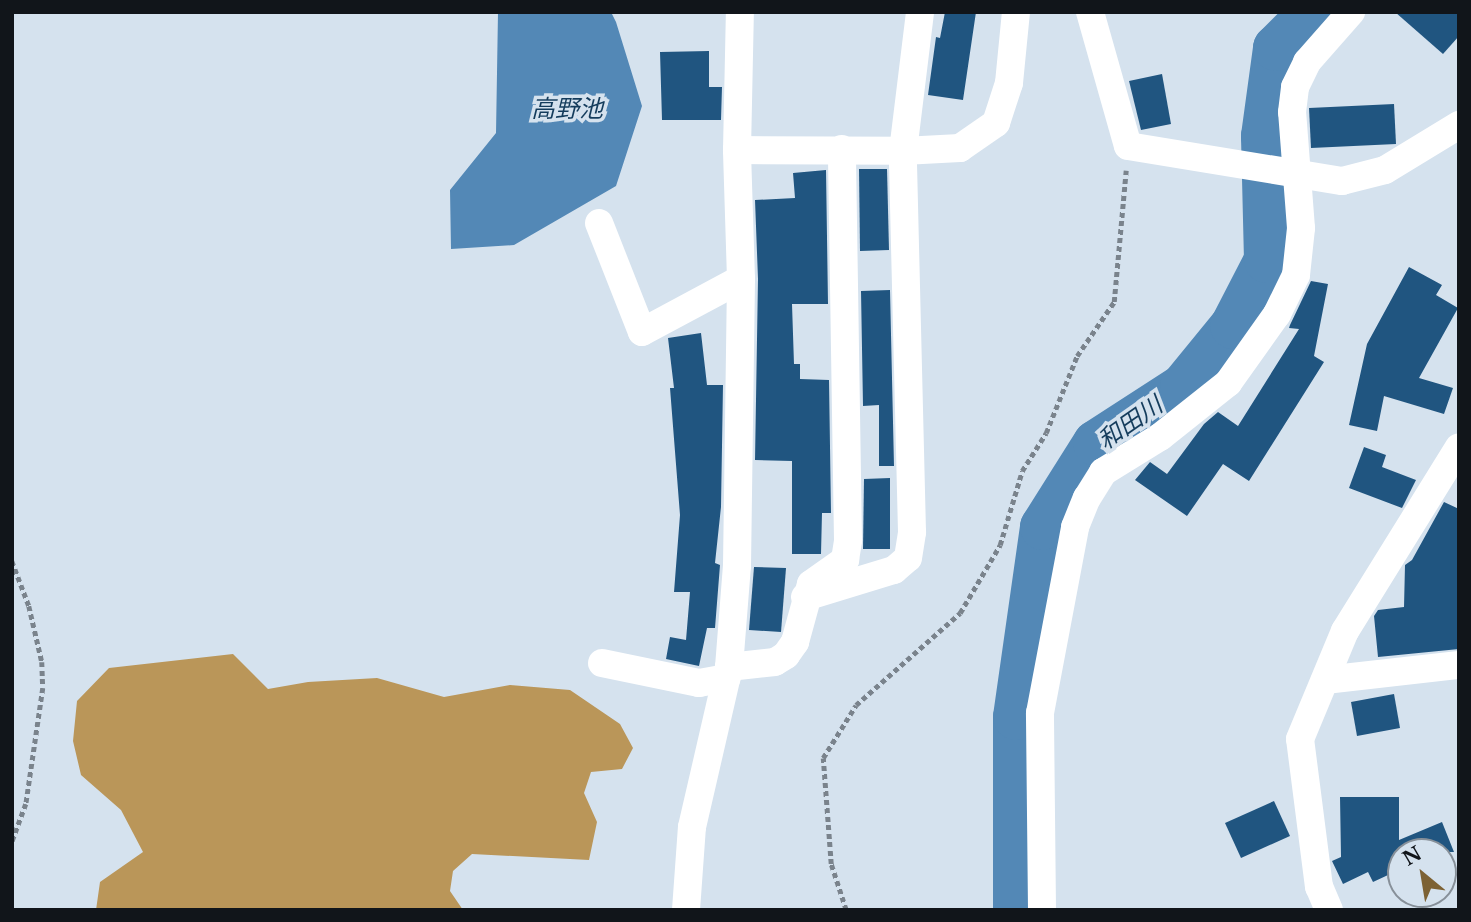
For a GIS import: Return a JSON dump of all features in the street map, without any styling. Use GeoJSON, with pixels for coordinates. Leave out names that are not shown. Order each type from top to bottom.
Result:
{"type":"FeatureCollection","features":[{"type":"Feature","properties":{"kind":"street"},"geometry":{"type":"LineString","coordinates":[[686,910],[692,827],[728,672],[737,566],[741,279],[737,150],[740,12]]}},
{"type":"Feature","properties":{"kind":"street"},"geometry":{"type":"LineString","coordinates":[[805,597],[894,570],[908,558],[912,532],[903,152],[920,12]]}},
{"type":"Feature","properties":{"kind":"street"},"geometry":{"type":"LineString","coordinates":[[737,150],[842,149],[903,152],[960,148],[996,123],[1009,83],[1016,12]]}},
{"type":"Feature","properties":{"kind":"street"},"geometry":{"type":"LineString","coordinates":[[1090,12],[1128,146],[1342,181],[1385,170],[1459,125]]}},
{"type":"Feature","properties":{"kind":"street"},"geometry":{"type":"LineString","coordinates":[[1042,910],[1040,713],[1075,527],[1087,498],[1103,472],[1160,436],[1228,383],[1277,314],[1296,275],[1301,228],[1289,174],[1296,88],[1307,62],[1351,12]]}},
{"type":"Feature","properties":{"kind":"street"},"geometry":{"type":"LineString","coordinates":[[602,663],[699,683],[728,672],[775,662],[786,655],[795,642],[805,597],[811,584],[845,559],[848,540],[842,149]]}},
{"type":"Feature","properties":{"kind":"street"},"geometry":{"type":"LineString","coordinates":[[599,223],[642,332],[741,279]]}},
{"type":"Feature","properties":{"kind":"street"},"geometry":{"type":"LineString","coordinates":[[1329,910],[1320,887],[1300,739],[1345,631],[1459,447]]}},
{"type":"Feature","properties":{"kind":"street"},"geometry":{"type":"LineString","coordinates":[[1325,680],[1459,665]]}},
{"type":"Feature","properties":{"kind":"path"},"geometry":{"type":"LineString","coordinates":[[846,910],[831,864],[823,758],[856,705],[960,613],[1000,545],[1022,471],[1046,433],[1077,356],[1114,302],[1128,146]]}},
{"type":"Feature","properties":{"kind":"path"},"geometry":{"type":"LineString","coordinates":[[12,561],[29,606],[42,662],[43,688],[26,804],[12,842]]}},
{"type":"Feature","properties":{"kind":"shaded area"},"geometry":{"type":"Polygon","coordinates":[[[233,654],[268,689],[308,682],[377,678],[444,697],[510,685],[570,690],[620,724],[633,748],[622,769],[591,772],[584,793],[597,822],[589,860],[472,854],[453,871],[450,891],[463,910],[96,910],[100,882],[143,852],[121,810],[81,775],[73,741],[77,701],[109,668],[233,654]]]}},
{"type":"Feature","properties":{"kind":"water","name":"高野池"},"geometry":{"type":"Polygon","coordinates":[[[498,12],[611,12],[642,106],[616,186],[514,245],[451,249],[450,190],[496,133],[498,12]]]}},
{"type":"Feature","properties":{"kind":"building"},"geometry":{"type":"Polygon","coordinates":[[[945,12],[976,12],[963,100],[928,95],[936,37],[940,38],[945,12]]]}},
{"type":"Feature","properties":{"kind":"building"},"geometry":{"type":"Polygon","coordinates":[[[1395,12],[1459,12],[1459,36],[1443,54],[1395,12]]]}},
{"type":"Feature","properties":{"kind":"building"},"geometry":{"type":"Polygon","coordinates":[[[709,51],[709,87],[722,87],[721,120],[662,120],[660,52],[709,51]]]}},
{"type":"Feature","properties":{"kind":"building"},"geometry":{"type":"Polygon","coordinates":[[[1162,74],[1171,124],[1141,130],[1129,81],[1162,74]]]}},
{"type":"Feature","properties":{"kind":"building"},"geometry":{"type":"Polygon","coordinates":[[[1394,104],[1396,144],[1311,148],[1309,108],[1394,104]]]}},
{"type":"Feature","properties":{"kind":"building"},"geometry":{"type":"Polygon","coordinates":[[[859,169],[887,169],[889,250],[860,251],[859,169]]]}},
{"type":"Feature","properties":{"kind":"building"},"geometry":{"type":"Polygon","coordinates":[[[826,170],[828,304],[792,304],[794,364],[800,364],[800,379],[829,380],[831,513],[822,513],[821,554],[792,554],[792,461],[755,460],[758,279],[755,200],[795,198],[793,173],[826,170]]]}},
{"type":"Feature","properties":{"kind":"building"},"geometry":{"type":"Polygon","coordinates":[[[1409,267],[1442,285],[1436,295],[1458,308],[1419,378],[1453,388],[1444,414],[1384,396],[1377,431],[1349,425],[1367,344],[1409,267]]]}},
{"type":"Feature","properties":{"kind":"building"},"geometry":{"type":"Polygon","coordinates":[[[1311,281],[1328,284],[1314,356],[1324,362],[1249,481],[1223,464],[1187,516],[1135,480],[1150,462],[1167,474],[1204,424],[1218,412],[1238,426],[1299,329],[1289,328],[1311,281]]]}},
{"type":"Feature","properties":{"kind":"building"},"geometry":{"type":"Polygon","coordinates":[[[890,290],[894,466],[879,466],[879,405],[863,406],[861,291],[890,290]]]}},
{"type":"Feature","properties":{"kind":"building"},"geometry":{"type":"Polygon","coordinates":[[[701,333],[707,385],[723,385],[721,507],[715,563],[720,565],[715,628],[707,628],[699,666],[666,659],[670,637],[686,640],[690,592],[674,592],[680,515],[670,388],[674,388],[668,338],[701,333]]]}},
{"type":"Feature","properties":{"kind":"building"},"geometry":{"type":"Polygon","coordinates":[[[1364,447],[1386,455],[1382,467],[1416,480],[1402,508],[1349,488],[1364,447]]]}},
{"type":"Feature","properties":{"kind":"building"},"geometry":{"type":"Polygon","coordinates":[[[890,478],[890,549],[863,549],[864,479],[890,478]]]}},
{"type":"Feature","properties":{"kind":"building"},"geometry":{"type":"Polygon","coordinates":[[[1444,502],[1459,509],[1459,649],[1378,657],[1374,616],[1378,610],[1404,607],[1405,565],[1412,560],[1444,502]]]}},
{"type":"Feature","properties":{"kind":"building"},"geometry":{"type":"Polygon","coordinates":[[[754,567],[786,568],[781,632],[749,630],[754,567]]]}},
{"type":"Feature","properties":{"kind":"building"},"geometry":{"type":"Polygon","coordinates":[[[1394,694],[1400,728],[1357,736],[1351,702],[1394,694]]]}},
{"type":"Feature","properties":{"kind":"building"},"geometry":{"type":"Polygon","coordinates":[[[1340,797],[1399,797],[1399,838],[1387,838],[1387,876],[1373,882],[1368,872],[1343,884],[1332,861],[1341,857],[1340,797]]]}},
{"type":"Feature","properties":{"kind":"building"},"geometry":{"type":"Polygon","coordinates":[[[1274,801],[1290,836],[1241,858],[1225,823],[1274,801]]]}},
{"type":"Feature","properties":{"kind":"building"},"geometry":{"type":"Polygon","coordinates":[[[1442,822],[1448,838],[1404,838],[1442,822]]]}},
{"type":"Feature","properties":{"kind":"waterway","name":"和田川"},"geometry":{"type":"LineString","coordinates":[[1016,910],[1016,717],[1043,527],[1096,443],[1183,387],[1233,326],[1267,260],[1264,136],[1276,48],[1312,12]]}}]}
